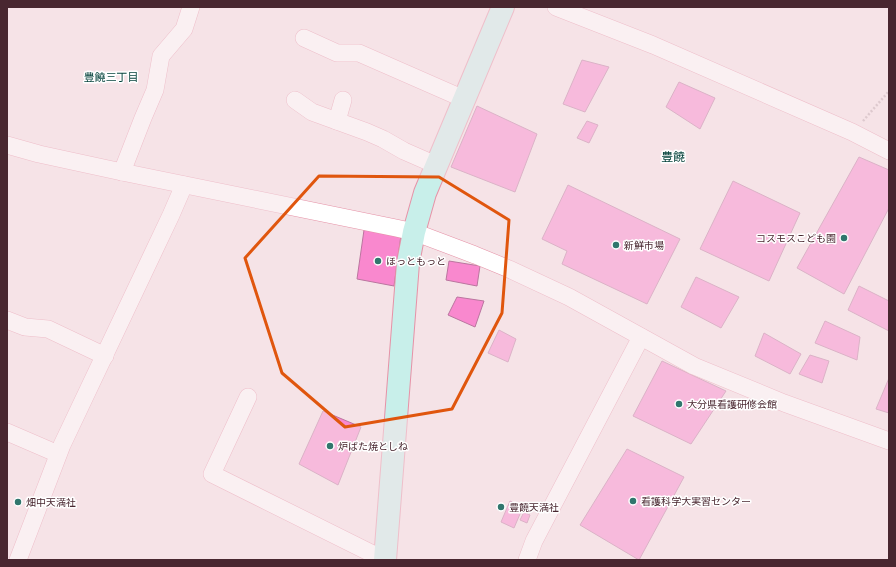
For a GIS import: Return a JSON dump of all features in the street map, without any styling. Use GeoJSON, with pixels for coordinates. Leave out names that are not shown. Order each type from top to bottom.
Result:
{"type":"FeatureCollection","features":[{"type":"Feature","properties":{"kind":"street"},"geometry":{"type":"LineString","coordinates":[[122,172],[155,90],[161,56],[184,30],[191,7]]}},
{"type":"Feature","properties":{"kind":"street"},"geometry":{"type":"LineString","coordinates":[[248,397],[212,474],[386,560],[408,263],[414,232],[425,193],[436,165],[503,7]]}},
{"type":"Feature","properties":{"kind":"street"},"geometry":{"type":"LineString","coordinates":[[556,7],[653,45],[852,132],[889,151]]}},
{"type":"Feature","properties":{"kind":"street"},"geometry":{"type":"LineString","coordinates":[[304,38],[337,53],[359,54],[464,100]]}},
{"type":"Feature","properties":{"kind":"street"},"geometry":{"type":"LineString","coordinates":[[295,100],[312,112],[367,132],[436,165]]}},
{"type":"Feature","properties":{"kind":"street"},"geometry":{"type":"LineString","coordinates":[[337,121],[343,100]]}},
{"type":"Feature","properties":{"kind":"street"},"geometry":{"type":"LineString","coordinates":[[7,145],[39,154],[122,172],[414,232],[509,269],[569,297],[694,366],[732,382],[889,440]]}},
{"type":"Feature","properties":{"kind":"street"},"geometry":{"type":"LineString","coordinates":[[18,560],[58,454],[172,215],[184,185]]}},
{"type":"Feature","properties":{"kind":"street"},"geometry":{"type":"LineString","coordinates":[[7,320],[25,327],[48,329],[105,356]]}},
{"type":"Feature","properties":{"kind":"street"},"geometry":{"type":"LineString","coordinates":[[527,560],[534,541],[641,337]]}},
{"type":"Feature","properties":{"kind":"street"},"geometry":{"type":"LineString","coordinates":[[7,432],[58,454]]}},
{"type":"Feature","properties":{"kind":"path"},"geometry":{"type":"LineString","coordinates":[[852,132],[889,91]]}},
{"type":"Feature","properties":{"kind":"highlighted area"},"geometry":{"type":"Polygon","coordinates":[[[319,176],[439,177],[509,220],[502,313],[452,409],[345,427],[282,373],[245,258],[319,176]]]}},
{"type":"Feature","properties":{"kind":"building"},"geometry":{"type":"Polygon","coordinates":[[[582,60],[609,67],[585,112],[563,104],[582,60]]]}},
{"type":"Feature","properties":{"kind":"building"},"geometry":{"type":"Polygon","coordinates":[[[679,82],[715,98],[700,129],[666,107],[679,82]]]}},
{"type":"Feature","properties":{"kind":"building"},"geometry":{"type":"Polygon","coordinates":[[[477,106],[537,134],[515,192],[451,167],[477,106]]]}},
{"type":"Feature","properties":{"kind":"building"},"geometry":{"type":"Polygon","coordinates":[[[587,121],[598,125],[589,143],[577,138],[587,121]]]}},
{"type":"Feature","properties":{"kind":"building","name":"コスモスこども園"},"geometry":{"type":"Polygon","coordinates":[[[859,157],[889,170],[889,208],[844,294],[797,268],[859,157]]]}},
{"type":"Feature","properties":{"kind":"building"},"geometry":{"type":"Polygon","coordinates":[[[733,181],[800,213],[769,281],[700,249],[733,181]]]}},
{"type":"Feature","properties":{"kind":"building","name":"新鮮市場"},"geometry":{"type":"Polygon","coordinates":[[[568,185],[680,239],[647,304],[562,264],[567,251],[542,239],[568,185]]]}},
{"type":"Feature","properties":{"kind":"building"},"geometry":{"type":"Polygon","coordinates":[[[364,230],[401,235],[394,286],[357,279],[364,230]]]}},
{"type":"Feature","properties":{"kind":"building"},"geometry":{"type":"Polygon","coordinates":[[[449,261],[480,266],[477,286],[446,280],[449,261]]]}},
{"type":"Feature","properties":{"kind":"building"},"geometry":{"type":"Polygon","coordinates":[[[696,277],[739,297],[721,328],[681,307],[696,277]]]}},
{"type":"Feature","properties":{"kind":"building"},"geometry":{"type":"Polygon","coordinates":[[[859,286],[889,301],[889,331],[848,310],[859,286]]]}},
{"type":"Feature","properties":{"kind":"building"},"geometry":{"type":"Polygon","coordinates":[[[457,297],[484,301],[475,327],[448,315],[457,297]]]}},
{"type":"Feature","properties":{"kind":"building"},"geometry":{"type":"Polygon","coordinates":[[[825,321],[860,337],[857,360],[815,343],[825,321]]]}},
{"type":"Feature","properties":{"kind":"building"},"geometry":{"type":"Polygon","coordinates":[[[499,330],[516,339],[508,362],[488,353],[499,330]]]}},
{"type":"Feature","properties":{"kind":"building"},"geometry":{"type":"Polygon","coordinates":[[[764,333],[801,354],[790,374],[755,356],[764,333]]]}},
{"type":"Feature","properties":{"kind":"building"},"geometry":{"type":"Polygon","coordinates":[[[810,355],[829,361],[822,383],[799,374],[810,355]]]}},
{"type":"Feature","properties":{"kind":"building","name":"大分県看護研修会館"},"geometry":{"type":"Polygon","coordinates":[[[662,361],[726,391],[691,444],[633,416],[662,361]]]}},
{"type":"Feature","properties":{"kind":"building"},"geometry":{"type":"Polygon","coordinates":[[[889,378],[889,413],[876,409],[889,378]]]}},
{"type":"Feature","properties":{"kind":"building","name":"炉ばた焼としね"},"geometry":{"type":"Polygon","coordinates":[[[323,411],[361,427],[338,485],[299,464],[323,411]]]}},
{"type":"Feature","properties":{"kind":"building","name":"看護科学大実習センター"},"geometry":{"type":"Polygon","coordinates":[[[627,449],[684,477],[639,560],[580,525],[627,449]]]}},
{"type":"Feature","properties":{"kind":"building"},"geometry":{"type":"Polygon","coordinates":[[[510,501],[523,507],[514,528],[501,522],[510,501]]]}},
{"type":"Feature","properties":{"kind":"building"},"geometry":{"type":"Polygon","coordinates":[[[524,512],[530,515],[527,523],[520,520],[524,512]]]}},
{"type":"Feature","properties":{"kind":"place","name":"コスモスこども園"},"geometry":{"type":"Point","coordinates":[844,238]}},
{"type":"Feature","properties":{"kind":"place","name":"新鮮市場"},"geometry":{"type":"Point","coordinates":[616,245]}},
{"type":"Feature","properties":{"kind":"place","name":"ほっともっと"},"geometry":{"type":"Point","coordinates":[378,261]}},
{"type":"Feature","properties":{"kind":"place","name":"大分県看護研修会館"},"geometry":{"type":"Point","coordinates":[679,404]}},
{"type":"Feature","properties":{"kind":"place","name":"炉ばた焼としね"},"geometry":{"type":"Point","coordinates":[330,446]}},
{"type":"Feature","properties":{"kind":"place","name":"看護科学大実習センター"},"geometry":{"type":"Point","coordinates":[633,501]}},
{"type":"Feature","properties":{"kind":"place","name":"畑中天満社"},"geometry":{"type":"Point","coordinates":[18,502]}},
{"type":"Feature","properties":{"kind":"place","name":"豊饒天満社"},"geometry":{"type":"Point","coordinates":[501,507]}},
{"type":"Feature","properties":{"kind":"district","name":"豊饒三丁目"},"geometry":{"type":"Point","coordinates":[111,77]}},
{"type":"Feature","properties":{"kind":"district","name":"豊饒"},"geometry":{"type":"Point","coordinates":[673,157]}}]}
